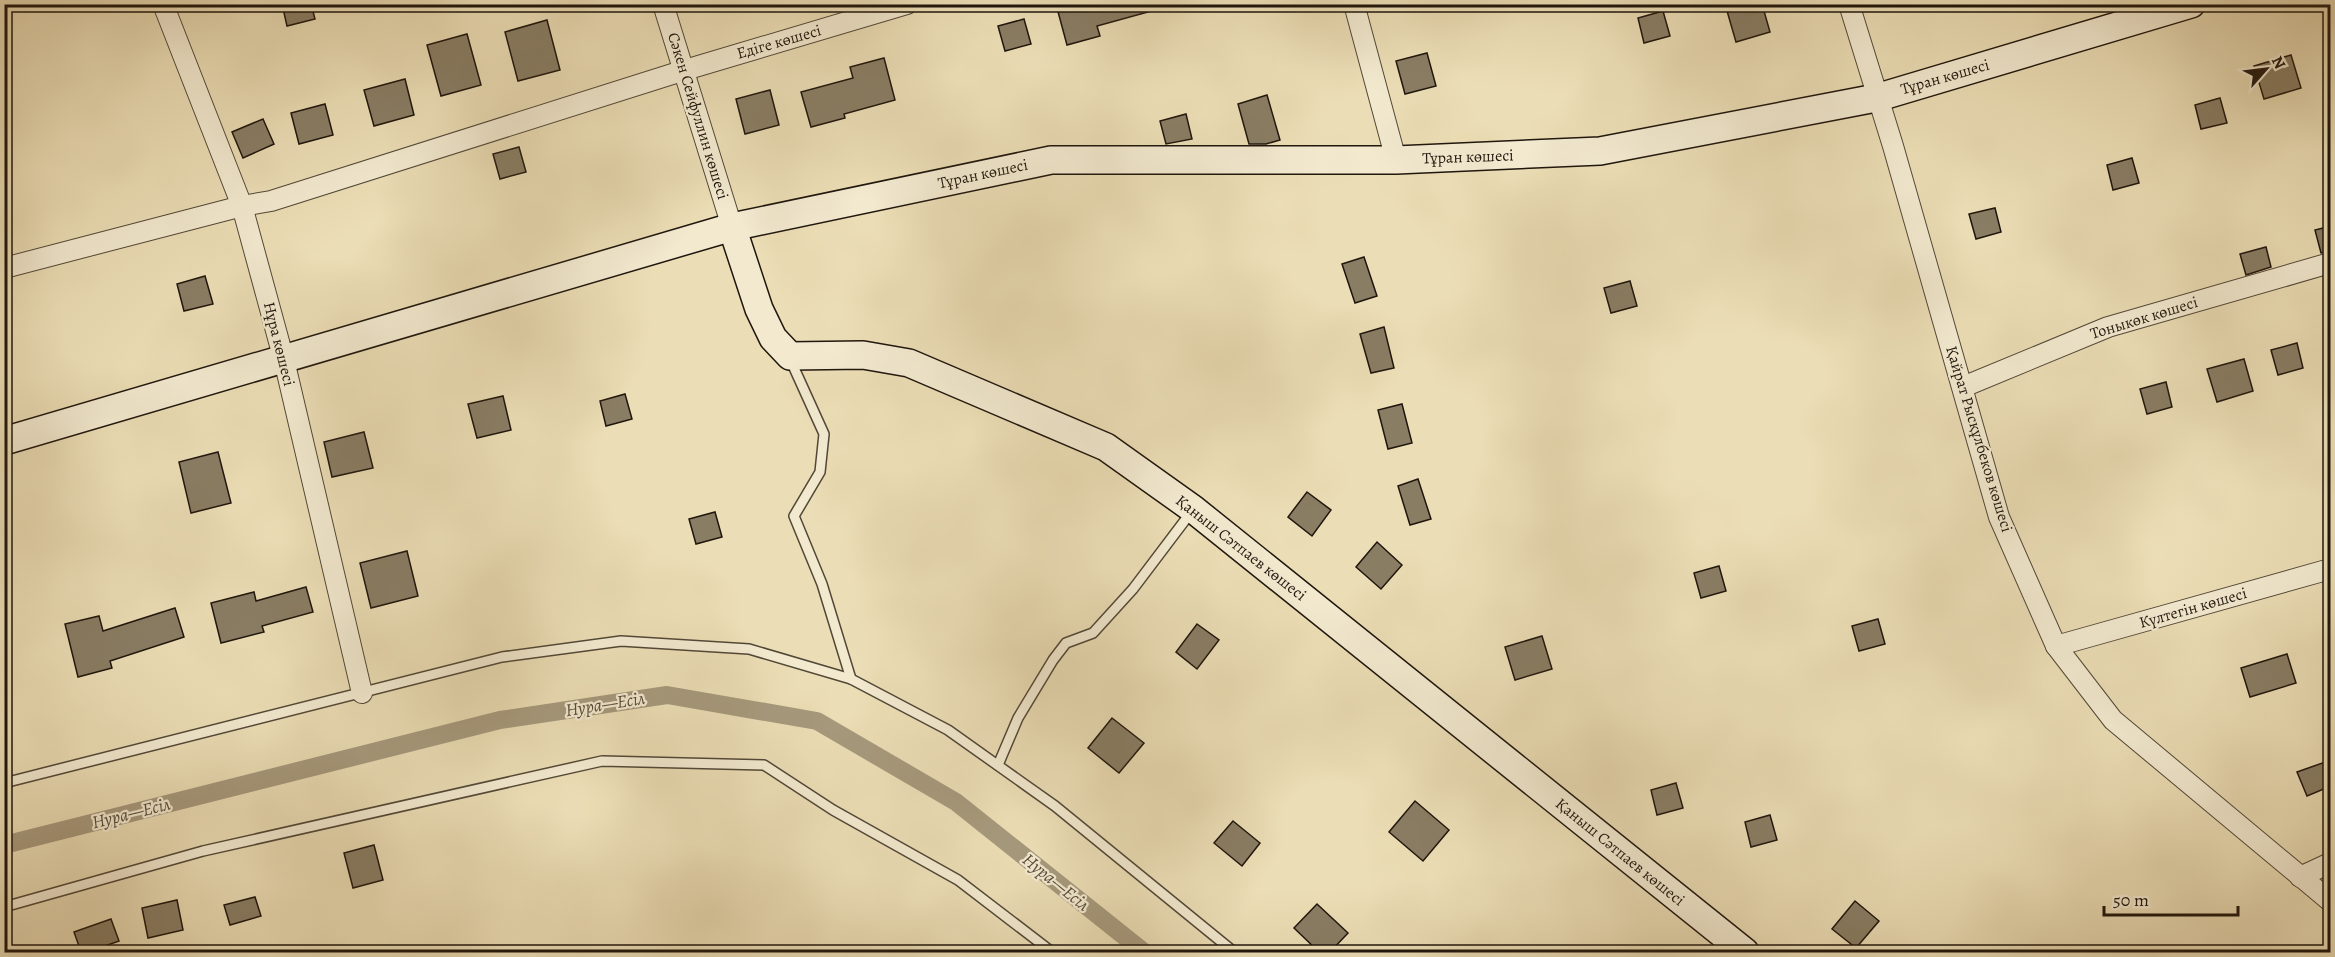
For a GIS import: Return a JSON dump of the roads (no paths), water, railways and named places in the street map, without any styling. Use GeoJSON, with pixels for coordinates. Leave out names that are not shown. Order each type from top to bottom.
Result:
{"type":"FeatureCollection","features":[{"type":"Feature","properties":{"kind":"street","name":"Нұра көшесі"},"geometry":{"type":"LineString","coordinates":[[163,4],[242,206],[284,360],[362,693]]}},
{"type":"Feature","properties":{"kind":"street","name":"Сәкен Сейфуллин көшесі"},"geometry":{"type":"LineString","coordinates":[[663,4],[685,69],[732,227]]}},
{"type":"Feature","properties":{"kind":"street","name":"Едіге көшесі"},"geometry":{"type":"LineString","coordinates":[[4,268],[283,197],[685,69],[907,4]]}},
{"type":"Feature","properties":{"kind":"street"},"geometry":{"type":"LineString","coordinates":[[1354,4],[1396,160]]}},
{"type":"Feature","properties":{"kind":"street","name":"Қайрат Рысқұлбеков көшесі"},"geometry":{"type":"LineString","coordinates":[[1849,4],[1876,98],[1893,146],[1999,517],[2056,646],[2113,720],[2331,901]]}},
{"type":"Feature","properties":{"kind":"street","name":"Тұран көшесі"},"geometry":{"type":"LineString","coordinates":[[4,441],[732,227],[1052,160],[1396,160],[1600,151],[1876,98],[2191,4]]}},
{"type":"Feature","properties":{"kind":"street"},"geometry":{"type":"LineString","coordinates":[[732,227],[759,309],[773,338],[790,356]]}},
{"type":"Feature","properties":{"kind":"street","name":"Тоныкөк көшесі"},"geometry":{"type":"LineString","coordinates":[[1963,387],[2108,327],[2331,263]]}},
{"type":"Feature","properties":{"kind":"street","name":"Қаныш Сәтпаев көшесі"},"geometry":{"type":"LineString","coordinates":[[790,356],[863,355],[909,363],[1106,447],[1193,509],[1745,952]]}},
{"type":"Feature","properties":{"kind":"street","name":"Күлтегін көшесі"},"geometry":{"type":"LineString","coordinates":[[2056,646],[2331,570]]}},
{"type":"Feature","properties":{"kind":"street"},"geometry":{"type":"LineString","coordinates":[[2300,877],[2331,863]]}},
{"type":"Feature","properties":{"kind":"lane"},"geometry":{"type":"LineString","coordinates":[[790,356],[824,434],[820,472],[794,516],[822,584],[850,679]]}},
{"type":"Feature","properties":{"kind":"lane"},"geometry":{"type":"LineString","coordinates":[[998,765],[1018,718],[1066,643],[1093,633],[1133,589],[1193,509]]}},
{"type":"Feature","properties":{"kind":"lane"},"geometry":{"type":"LineString","coordinates":[[4,783],[502,657],[621,641],[749,649],[850,679],[948,730],[1055,806],[1234,952]]}},
{"type":"Feature","properties":{"kind":"lane"},"geometry":{"type":"LineString","coordinates":[[4,907],[203,851],[602,761],[764,765],[833,810],[958,880],[1052,952]]}},
{"type":"Feature","properties":{"kind":"waterway","name":"Нура—Есіл"},"geometry":{"type":"LineString","coordinates":[[4,845],[500,720],[667,695],[817,721],[956,802],[1144,952]]}}]}
